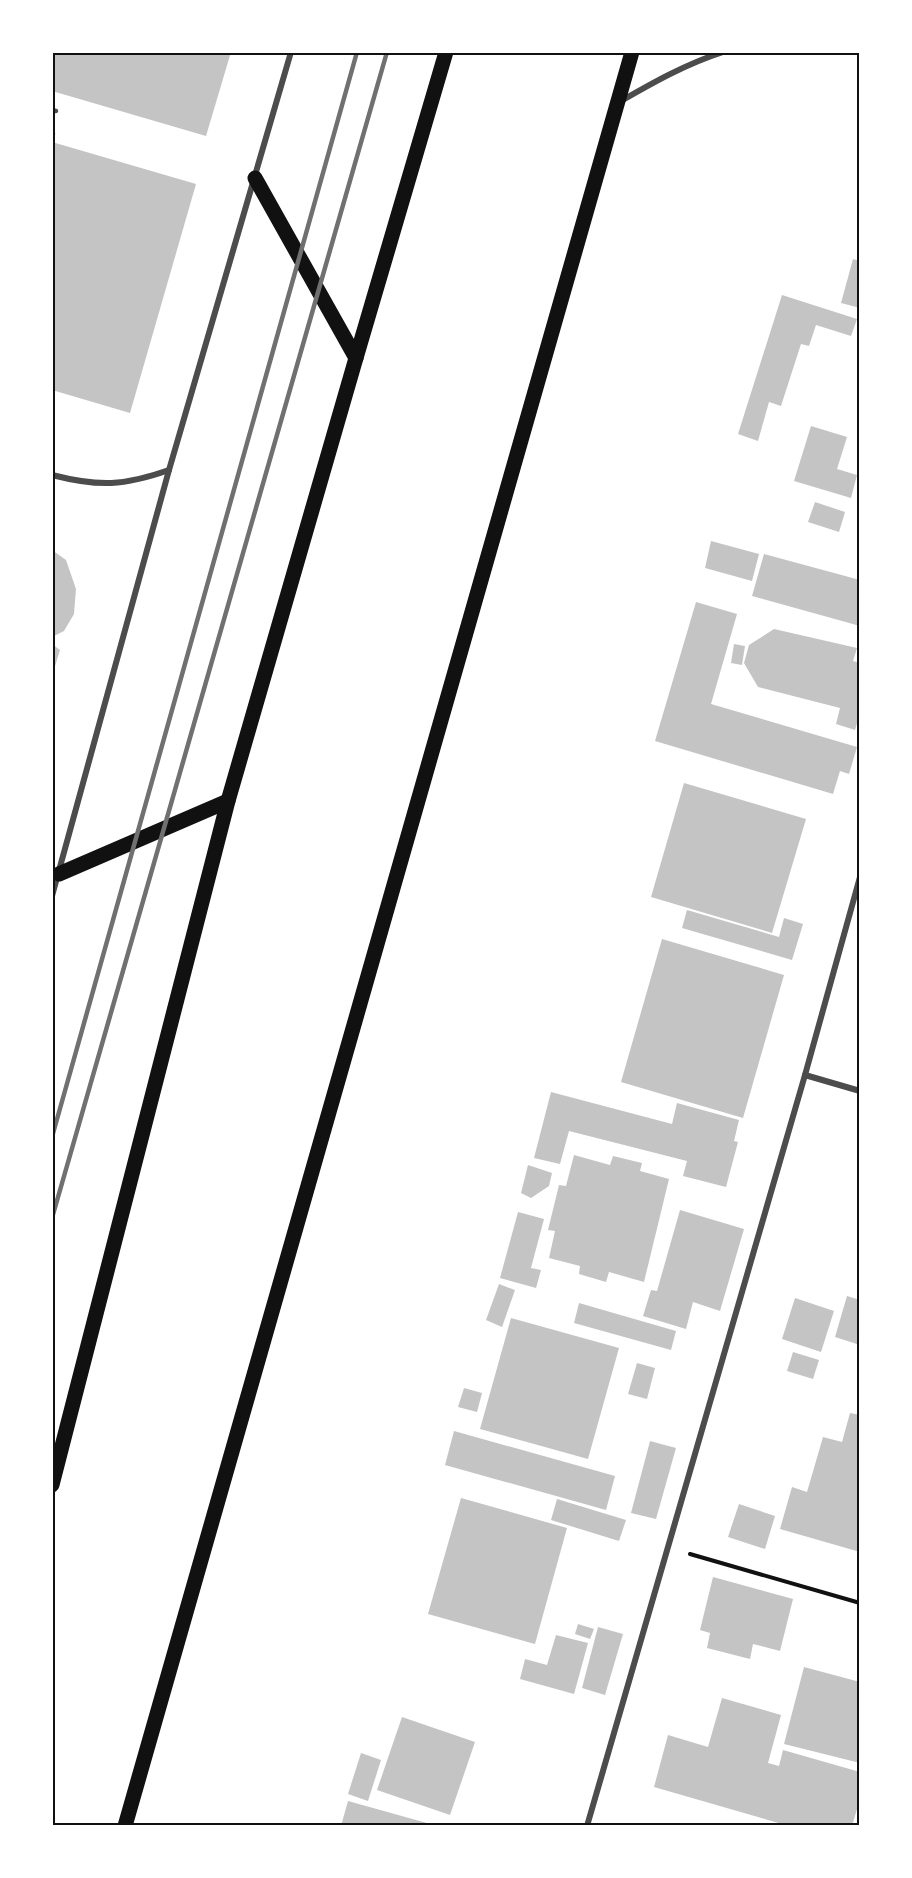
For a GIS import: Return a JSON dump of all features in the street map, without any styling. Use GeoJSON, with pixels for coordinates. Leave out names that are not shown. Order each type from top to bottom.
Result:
{"type":"FeatureCollection","features":[{"type":"Feature","properties":{"kind":"main road"},"geometry":{"type":"LineString","coordinates":[[52,1485],[228,801],[446,52]]}},
{"type":"Feature","properties":{"kind":"main road"},"geometry":{"type":"LineString","coordinates":[[125,1826],[632,52]]}},
{"type":"Feature","properties":{"kind":"main road"},"geometry":{"type":"LineString","coordinates":[[255,178],[356,358]]}},
{"type":"Feature","properties":{"kind":"main road"},"geometry":{"type":"LineString","coordinates":[[59,874],[228,801]]}},
{"type":"Feature","properties":{"kind":"street"},"geometry":{"type":"LineString","coordinates":[[52,896],[169,470],[291,52]]}},
{"type":"Feature","properties":{"kind":"street"},"geometry":{"type":"LineString","coordinates":[[618,103],[661,78],[723,52]]}},
{"type":"Feature","properties":{"kind":"street"},"geometry":{"type":"LineString","coordinates":[[52,475],[81,482],[111,484],[141,480],[169,470]]}},
{"type":"Feature","properties":{"kind":"street"},"geometry":{"type":"LineString","coordinates":[[587,1826],[805,1075],[860,877]]}},
{"type":"Feature","properties":{"kind":"street"},"geometry":{"type":"LineString","coordinates":[[805,1075],[860,1091]]}},
{"type":"Feature","properties":{"kind":"path"},"geometry":{"type":"LineString","coordinates":[[668,1547],[860,1603]]}},
{"type":"Feature","properties":{"kind":"building"},"geometry":{"type":"Polygon","coordinates":[[[52,52],[231,52],[206,136],[52,91],[52,52]]]}},
{"type":"Feature","properties":{"kind":"building"},"geometry":{"type":"Polygon","coordinates":[[[52,142],[196,184],[130,413],[52,390],[52,142]]]}},
{"type":"Feature","properties":{"kind":"building"},"geometry":{"type":"Polygon","coordinates":[[[853,259],[860,261],[860,308],[841,303],[853,259]]]}},
{"type":"Feature","properties":{"kind":"building"},"geometry":{"type":"Polygon","coordinates":[[[782,295],[857,319],[851,336],[816,325],[809,346],[801,344],[781,406],[769,402],[758,441],[738,434],[782,295]]]}},
{"type":"Feature","properties":{"kind":"building"},"geometry":{"type":"Polygon","coordinates":[[[811,426],[847,437],[837,469],[857,475],[851,498],[794,481],[811,426]]]}},
{"type":"Feature","properties":{"kind":"building"},"geometry":{"type":"Polygon","coordinates":[[[815,502],[845,512],[839,532],[808,522],[815,502]]]}},
{"type":"Feature","properties":{"kind":"building"},"geometry":{"type":"Polygon","coordinates":[[[711,541],[759,554],[752,581],[705,568],[711,541]]]}},
{"type":"Feature","properties":{"kind":"building"},"geometry":{"type":"Polygon","coordinates":[[[52,550],[66,560],[76,589],[74,614],[64,631],[52,637],[52,550]]]}},
{"type":"Feature","properties":{"kind":"building"},"geometry":{"type":"Polygon","coordinates":[[[764,554],[860,580],[860,626],[752,596],[764,554]]]}},
{"type":"Feature","properties":{"kind":"building"},"geometry":{"type":"Polygon","coordinates":[[[696,602],[737,614],[711,704],[857,747],[849,774],[840,771],[833,794],[655,741],[696,602]]]}},
{"type":"Feature","properties":{"kind":"building"},"geometry":{"type":"Polygon","coordinates":[[[774,629],[857,648],[853,661],[860,663],[860,713],[855,730],[836,724],[840,708],[758,687],[744,663],[749,645],[774,629]]]}},
{"type":"Feature","properties":{"kind":"building"},"geometry":{"type":"Polygon","coordinates":[[[52,644],[60,650],[53,673],[52,673],[52,644]]]}},
{"type":"Feature","properties":{"kind":"building"},"geometry":{"type":"Polygon","coordinates":[[[734,644],[745,646],[742,665],[731,663],[734,644]]]}},
{"type":"Feature","properties":{"kind":"building"},"geometry":{"type":"Polygon","coordinates":[[[684,783],[806,819],[772,933],[651,897],[684,783]]]}},
{"type":"Feature","properties":{"kind":"building"},"geometry":{"type":"Polygon","coordinates":[[[687,910],[779,937],[784,918],[803,924],[792,960],[682,928],[687,910]]]}},
{"type":"Feature","properties":{"kind":"building"},"geometry":{"type":"Polygon","coordinates":[[[662,939],[784,975],[743,1118],[621,1082],[662,939]]]}},
{"type":"Feature","properties":{"kind":"building"},"geometry":{"type":"Polygon","coordinates":[[[551,1092],[672,1124],[677,1103],[739,1120],[734,1141],[738,1142],[726,1187],[683,1176],[687,1161],[569,1131],[560,1164],[534,1158],[551,1092]]]}},
{"type":"Feature","properties":{"kind":"building"},"geometry":{"type":"Polygon","coordinates":[[[574,1155],[610,1165],[613,1156],[642,1163],[640,1171],[669,1179],[644,1282],[609,1272],[606,1282],[579,1274],[580,1266],[549,1258],[555,1231],[548,1230],[559,1185],[566,1186],[574,1155]]]}},
{"type":"Feature","properties":{"kind":"building"},"geometry":{"type":"Polygon","coordinates":[[[528,1165],[552,1173],[549,1186],[531,1198],[521,1193],[528,1165]]]}},
{"type":"Feature","properties":{"kind":"building"},"geometry":{"type":"Polygon","coordinates":[[[680,1210],[744,1229],[720,1311],[693,1302],[686,1329],[643,1316],[651,1290],[657,1291],[680,1210]]]}},
{"type":"Feature","properties":{"kind":"building"},"geometry":{"type":"Polygon","coordinates":[[[518,1212],[544,1219],[531,1268],[541,1270],[536,1288],[500,1278],[518,1212]]]}},
{"type":"Feature","properties":{"kind":"building"},"geometry":{"type":"Polygon","coordinates":[[[499,1284],[515,1290],[502,1327],[486,1320],[499,1284]]]}},
{"type":"Feature","properties":{"kind":"building"},"geometry":{"type":"Polygon","coordinates":[[[847,1296],[860,1300],[860,1345],[835,1337],[847,1296]]]}},
{"type":"Feature","properties":{"kind":"building"},"geometry":{"type":"Polygon","coordinates":[[[795,1298],[834,1311],[821,1352],[782,1339],[795,1298]]]}},
{"type":"Feature","properties":{"kind":"building"},"geometry":{"type":"Polygon","coordinates":[[[579,1303],[676,1331],[671,1350],[574,1323],[579,1303]]]}},
{"type":"Feature","properties":{"kind":"building"},"geometry":{"type":"Polygon","coordinates":[[[511,1318],[619,1348],[588,1459],[480,1429],[511,1318]]]}},
{"type":"Feature","properties":{"kind":"building"},"geometry":{"type":"Polygon","coordinates":[[[793,1352],[819,1360],[813,1379],[787,1371],[793,1352]]]}},
{"type":"Feature","properties":{"kind":"building"},"geometry":{"type":"Polygon","coordinates":[[[637,1363],[655,1368],[647,1399],[628,1394],[637,1363]]]}},
{"type":"Feature","properties":{"kind":"building"},"geometry":{"type":"Polygon","coordinates":[[[464,1388],[482,1393],[477,1412],[458,1407],[464,1388]]]}},
{"type":"Feature","properties":{"kind":"building"},"geometry":{"type":"Polygon","coordinates":[[[850,1413],[860,1415],[860,1552],[780,1529],[792,1487],[807,1492],[823,1437],[842,1442],[850,1413]]]}},
{"type":"Feature","properties":{"kind":"building"},"geometry":{"type":"Polygon","coordinates":[[[454,1431],[615,1476],[606,1510],[445,1465],[454,1431]]]}},
{"type":"Feature","properties":{"kind":"building"},"geometry":{"type":"Polygon","coordinates":[[[650,1441],[676,1448],[656,1519],[631,1513],[650,1441]]]}},
{"type":"Feature","properties":{"kind":"building"},"geometry":{"type":"Polygon","coordinates":[[[461,1498],[567,1528],[535,1644],[428,1614],[461,1498]]]}},
{"type":"Feature","properties":{"kind":"building"},"geometry":{"type":"Polygon","coordinates":[[[557,1499],[626,1520],[619,1541],[551,1520],[557,1499]]]}},
{"type":"Feature","properties":{"kind":"building"},"geometry":{"type":"Polygon","coordinates":[[[739,1504],[775,1516],[765,1549],[728,1537],[739,1504]]]}},
{"type":"Feature","properties":{"kind":"building"},"geometry":{"type":"Polygon","coordinates":[[[713,1577],[793,1599],[780,1651],[753,1644],[750,1659],[707,1648],[710,1633],[700,1630],[713,1577]]]}},
{"type":"Feature","properties":{"kind":"building"},"geometry":{"type":"Polygon","coordinates":[[[578,1624],[594,1629],[590,1639],[575,1634],[578,1624]]]}},
{"type":"Feature","properties":{"kind":"building"},"geometry":{"type":"Polygon","coordinates":[[[598,1627],[623,1634],[605,1695],[582,1688],[598,1627]]]}},
{"type":"Feature","properties":{"kind":"building"},"geometry":{"type":"Polygon","coordinates":[[[556,1635],[588,1643],[574,1694],[520,1679],[525,1659],[547,1665],[556,1635]]]}},
{"type":"Feature","properties":{"kind":"building"},"geometry":{"type":"Polygon","coordinates":[[[804,1667],[860,1682],[860,1763],[784,1744],[804,1667]]]}},
{"type":"Feature","properties":{"kind":"building"},"geometry":{"type":"Polygon","coordinates":[[[722,1698],[781,1715],[768,1763],[779,1766],[783,1750],[860,1772],[860,1799],[852,1826],[789,1826],[654,1787],[668,1735],[708,1747],[722,1698]]]}},
{"type":"Feature","properties":{"kind":"building"},"geometry":{"type":"Polygon","coordinates":[[[402,1717],[475,1742],[450,1815],[377,1790],[402,1717]]]}},
{"type":"Feature","properties":{"kind":"building"},"geometry":{"type":"Polygon","coordinates":[[[361,1753],[381,1760],[368,1801],[348,1794],[361,1753]]]}},
{"type":"Feature","properties":{"kind":"building"},"geometry":{"type":"Polygon","coordinates":[[[348,1801],[434,1825],[434,1826],[341,1826],[348,1801]]]}},
{"type":"Feature","properties":{"kind":"railway"},"geometry":{"type":"LineString","coordinates":[[52,1137],[357,52]]}},
{"type":"Feature","properties":{"kind":"railway"},"geometry":{"type":"LineString","coordinates":[[52,1218],[387,52]]}}]}
